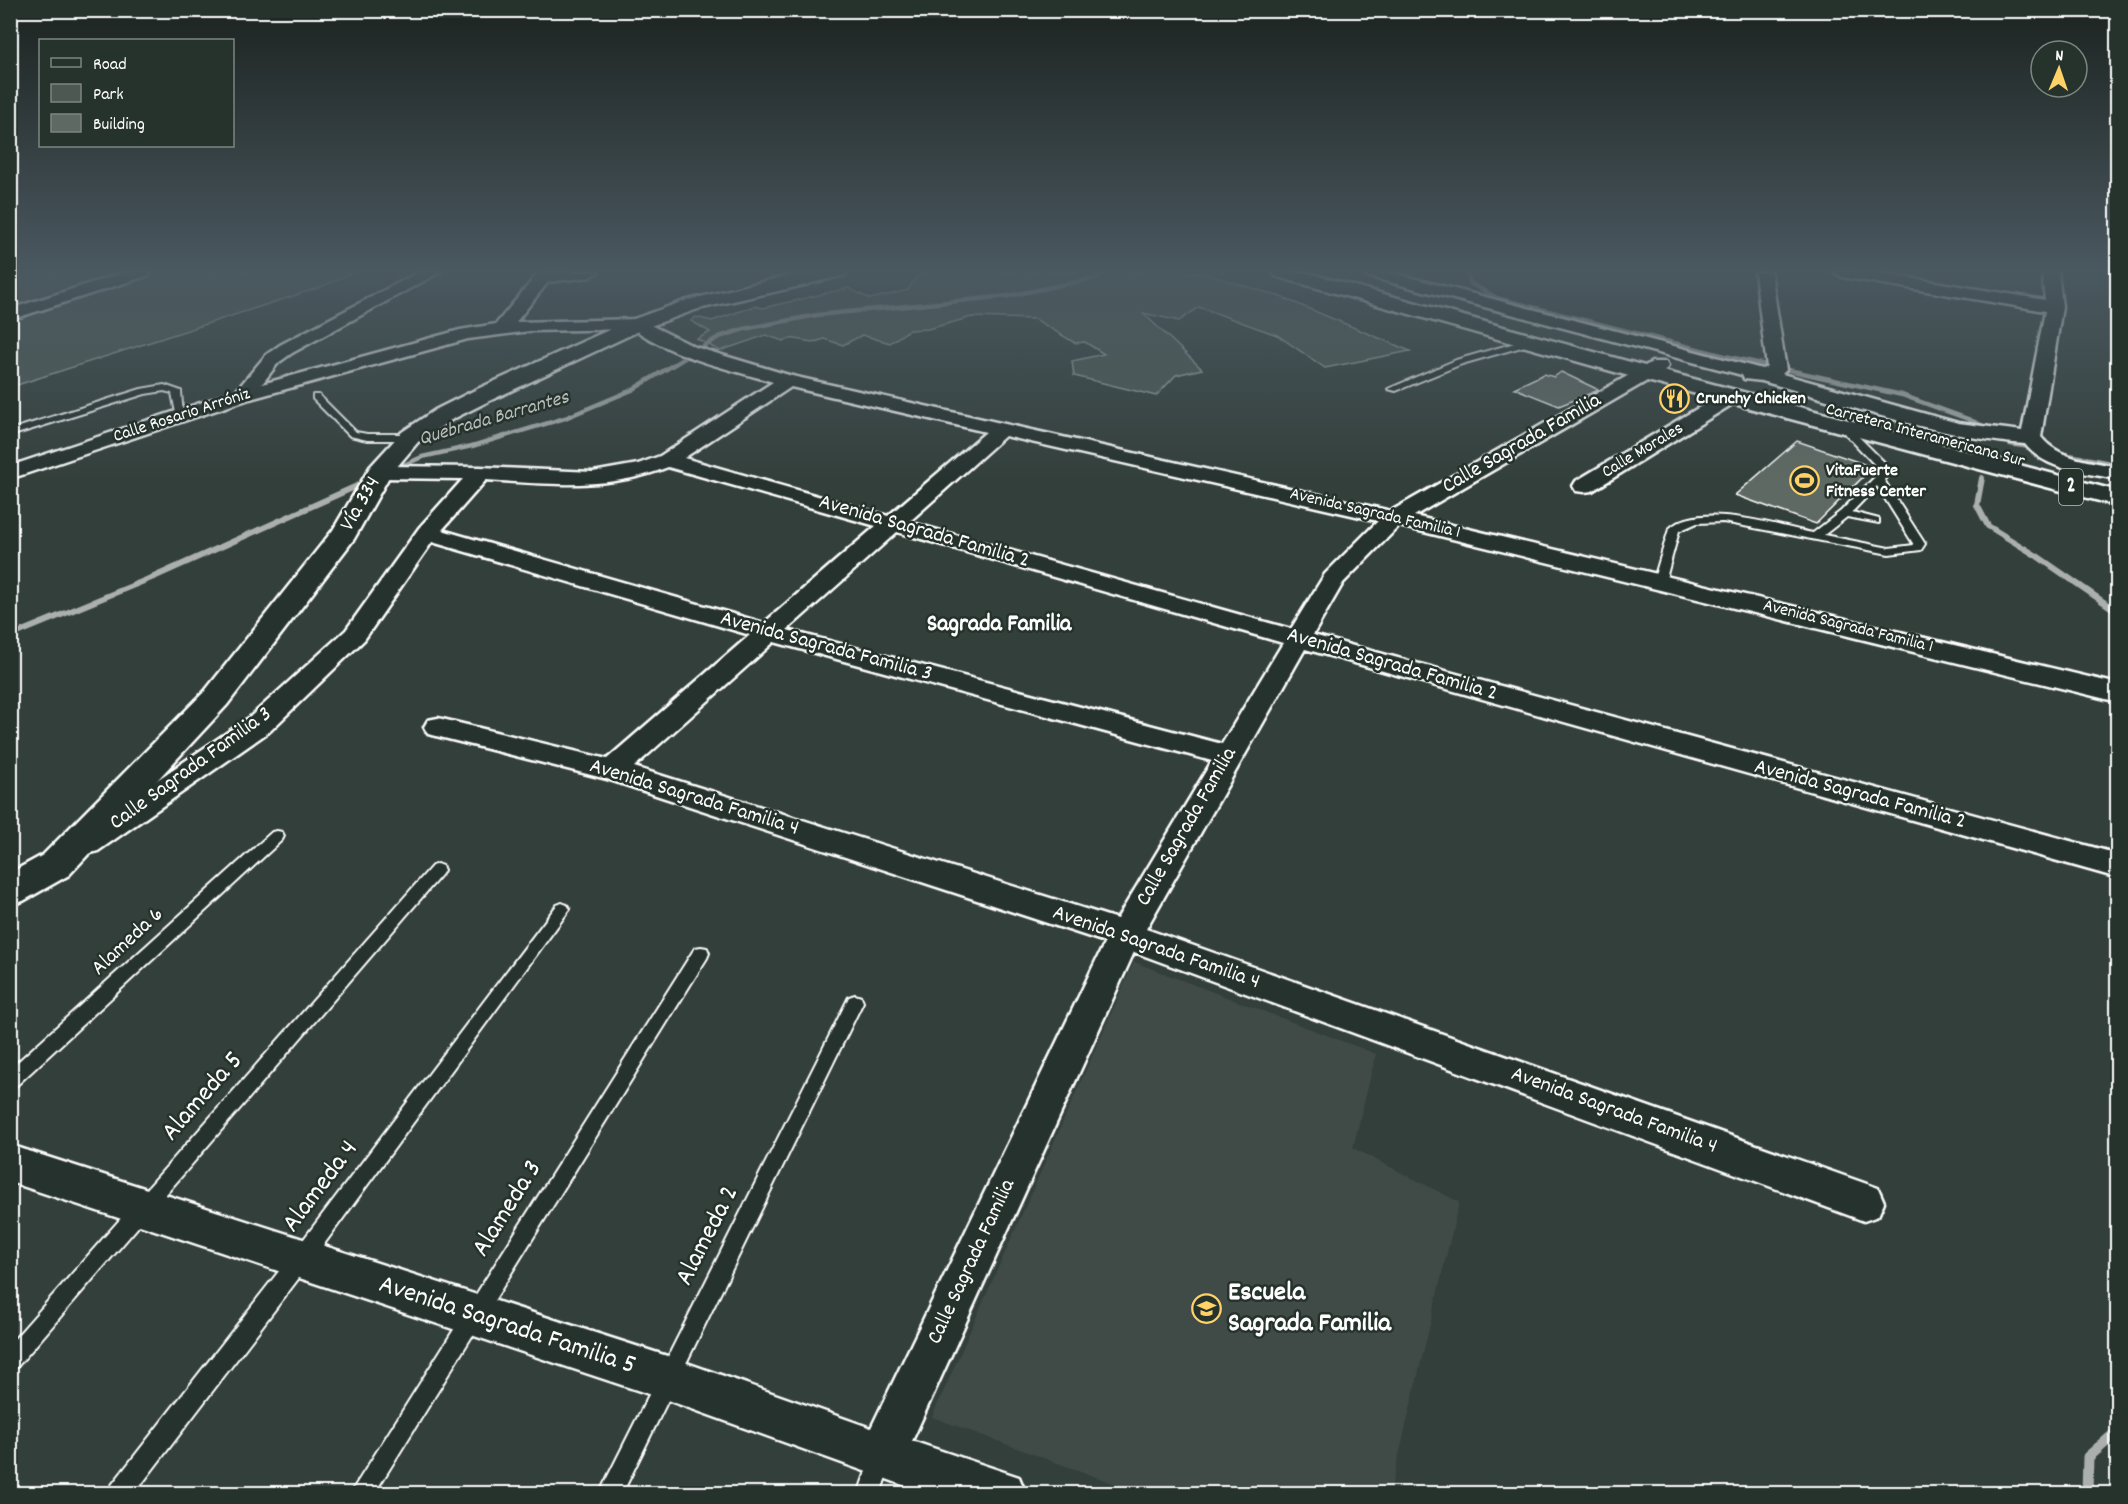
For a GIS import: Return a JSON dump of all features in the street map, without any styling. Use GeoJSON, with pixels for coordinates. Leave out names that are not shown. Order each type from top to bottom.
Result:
{"type":"FeatureCollection","features":[{"type":"Feature","properties":{"kind":"main road","name":"Vía 334"},"geometry":{"type":"LineString","coordinates":[[10,891],[56,865],[216,698],[345,533],[379,472],[410,437],[442,415],[598,342]]}},
{"type":"Feature","properties":{"kind":"main road","name":"Carretera Interamericana Sur"},"geometry":{"type":"LineString","coordinates":[[1530,342],[1651,370],[1695,375],[2027,469],[2118,499]]}},
{"type":"Feature","properties":{"kind":"main road","name":"Carretera Interamericana Sur"},"geometry":{"type":"LineString","coordinates":[[1556,342],[1732,396],[1844,427],[1963,452]]}},
{"type":"Feature","properties":{"kind":"main road","name":"Carretera Interamericana Sur"},"geometry":{"type":"LineString","coordinates":[[2027,469],[2118,486]]}},
{"type":"Feature","properties":{"kind":"street"},"geometry":{"type":"LineString","coordinates":[[243,395],[272,359],[299,342]]}},
{"type":"Feature","properties":{"kind":"street","name":"Calle Rosario Arróniz"},"geometry":{"type":"LineString","coordinates":[[10,473],[243,395],[445,342]]}},
{"type":"Feature","properties":{"kind":"street","name":"Avenida Sagrada Familia 1"},"geometry":{"type":"LineString","coordinates":[[669,342],[788,381],[1394,518],[2118,693]]}},
{"type":"Feature","properties":{"kind":"street"},"geometry":{"type":"LineString","coordinates":[[1661,342],[1772,369],[1956,429],[1989,435],[2031,438],[2043,451],[2059,459],[2118,473]]}},
{"type":"Feature","properties":{"kind":"street"},"geometry":{"type":"LineString","coordinates":[[1770,342],[1772,369]]}},
{"type":"Feature","properties":{"kind":"street"},"geometry":{"type":"LineString","coordinates":[[2031,438],[2048,342]]}},
{"type":"Feature","properties":{"kind":"street"},"geometry":{"type":"LineString","coordinates":[[1695,375],[1772,369]]}},
{"type":"Feature","properties":{"kind":"street","name":"Calle Sagrada Familia"},"geometry":{"type":"LineString","coordinates":[[876,1474],[1125,935],[1228,755],[1333,579],[1394,518],[1651,370]]}},
{"type":"Feature","properties":{"kind":"street"},"geometry":{"type":"LineString","coordinates":[[379,472],[480,473],[593,478],[643,470],[667,460],[788,381]]}},
{"type":"Feature","properties":{"kind":"street","name":"Calle Morales"},"geometry":{"type":"LineString","coordinates":[[1584,486],[1732,396]]}},
{"type":"Feature","properties":{"kind":"street"},"geometry":{"type":"LineString","coordinates":[[612,770],[1002,428]]}},
{"type":"Feature","properties":{"kind":"street","name":"Avenida Sagrada Familia 2"},"geometry":{"type":"LineString","coordinates":[[667,460],[1297,639],[2118,866]]}},
{"type":"Feature","properties":{"kind":"street","name":"Calle Sagrada Familia 3"},"geometry":{"type":"LineString","coordinates":[[56,865],[260,724],[355,635],[427,533],[480,473]]}},
{"type":"Feature","properties":{"kind":"street","name":"Avenida Sagrada Familia 3"},"geometry":{"type":"LineString","coordinates":[[427,533],[769,633],[1228,755]]}},
{"type":"Feature","properties":{"kind":"street","name":"Avenida Sagrada Familia 4"},"geometry":{"type":"LineString","coordinates":[[438,727],[612,770],[1125,935],[1864,1202]]}},
{"type":"Feature","properties":{"kind":"street","name":"Avenida Sagrada Familia 5"},"geometry":{"type":"LineString","coordinates":[[10,1163],[667,1378],[876,1474],[1002,1494]]}},
{"type":"Feature","properties":{"kind":"lane"},"geometry":{"type":"LineString","coordinates":[[1393,389],[1458,362],[1528,342]]}},
{"type":"Feature","properties":{"kind":"lane"},"geometry":{"type":"LineString","coordinates":[[10,433],[144,391],[164,388],[176,391],[180,416]]}},
{"type":"Feature","properties":{"kind":"lane"},"geometry":{"type":"LineString","coordinates":[[316,398],[353,434],[368,437],[410,437]]}},
{"type":"Feature","properties":{"kind":"lane"},"geometry":{"type":"LineString","coordinates":[[1815,537],[1845,513],[1883,475],[1880,464],[1844,427]]}},
{"type":"Feature","properties":{"kind":"lane"},"geometry":{"type":"LineString","coordinates":[[1659,582],[1674,529],[1686,522],[1704,518],[1723,519],[1889,551],[1917,548],[1920,544],[1879,481]]}},
{"type":"Feature","properties":{"kind":"lane"},"geometry":{"type":"LineString","coordinates":[[1845,513],[1875,521]]}},
{"type":"Feature","properties":{"kind":"lane","name":"Alameda 6"},"geometry":{"type":"LineString","coordinates":[[10,1081],[277,836]]}},
{"type":"Feature","properties":{"kind":"lane","name":"Alameda 5"},"geometry":{"type":"LineString","coordinates":[[10,1360],[437,870]]}},
{"type":"Feature","properties":{"kind":"lane","name":"Alameda 4"},"geometry":{"type":"LineString","coordinates":[[119,1494],[301,1259],[562,909]]}},
{"type":"Feature","properties":{"kind":"lane","name":"Alameda 3"},"geometry":{"type":"LineString","coordinates":[[361,1494],[701,953]]}},
{"type":"Feature","properties":{"kind":"lane","name":"Alameda 2"},"geometry":{"type":"LineString","coordinates":[[610,1494],[855,1002]]}},
{"type":"Feature","properties":{"kind":"shaded area","name":"Escuela Sagrada Familia"},"geometry":{"type":"Polygon","coordinates":[[[1134,962],[1376,1054],[1353,1148],[1459,1202],[1390,1493],[1140,1493],[932,1417],[1134,962]]]}},
{"type":"Feature","properties":{"kind":"green space"},"geometry":{"type":"Polygon","coordinates":[[[11,342],[150,342],[11,387],[11,342]]]}},
{"type":"Feature","properties":{"kind":"green space"},"geometry":{"type":"Polygon","coordinates":[[[703,342],[745,342],[720,351],[703,342]]]}},
{"type":"Feature","properties":{"kind":"green space"},"geometry":{"type":"Polygon","coordinates":[[[1085,342],[1174,342],[1202,369],[1176,375],[1156,396],[1074,376],[1072,361],[1104,354],[1085,342]]]}},
{"type":"Feature","properties":{"kind":"green space"},"geometry":{"type":"Polygon","coordinates":[[[1287,342],[1389,342],[1410,351],[1325,368],[1287,342]]]}},
{"type":"Feature","properties":{"kind":"building"},"geometry":{"type":"Polygon","coordinates":[[[1561,372],[1599,390],[1559,406],[1514,388],[1544,374],[1554,377],[1561,372]]]}},
{"type":"Feature","properties":{"kind":"building","name":"VitaFuerte Fitness Center"},"geometry":{"type":"Polygon","coordinates":[[[1797,441],[1873,467],[1816,524],[1735,495],[1797,441]]]}},
{"type":"Feature","properties":{"kind":"waterway","name":"Quebrada Barrantes"},"geometry":{"type":"LineString","coordinates":[[397,468],[422,457],[472,446],[565,418],[632,390],[710,342]]}},
{"type":"Feature","properties":{"kind":"waterway"},"geometry":{"type":"LineString","coordinates":[[1671,342],[1902,395],[1968,419],[1992,430],[2010,444],[2036,448]]}},
{"type":"Feature","properties":{"kind":"waterway"},"geometry":{"type":"LineString","coordinates":[[2054,452],[2110,463],[2118,462]]}},
{"type":"Feature","properties":{"kind":"waterway","name":"Quebrada Barrantes"},"geometry":{"type":"LineString","coordinates":[[392,470],[400,467]]}},
{"type":"Feature","properties":{"kind":"waterway"},"geometry":{"type":"LineString","coordinates":[[1982,478],[1977,505],[1988,526],[2037,556],[2118,612]]}},
{"type":"Feature","properties":{"kind":"waterway","name":"Quebrada Barrantes"},"geometry":{"type":"LineString","coordinates":[[10,636],[156,576],[368,481]]}},
{"type":"Feature","properties":{"kind":"waterway"},"geometry":{"type":"LineString","coordinates":[[2087,1494],[2088,1457],[2118,1431]]}},
{"type":"Feature","properties":{"kind":"place","name":"Crunchy Chicken"},"geometry":{"type":"Point","coordinates":[1675,399]}},
{"type":"Feature","properties":{"kind":"place","name":"VitaFuerte Fitness Center"},"geometry":{"type":"Point","coordinates":[1805,481]}},
{"type":"Feature","properties":{"kind":"place","name":"Escuela Sagrada Familia"},"geometry":{"type":"Point","coordinates":[1207,1309]}},
{"type":"Feature","properties":{"kind":"district","name":"Sagrada Familia"},"geometry":{"type":"Point","coordinates":[999,625]}}]}
